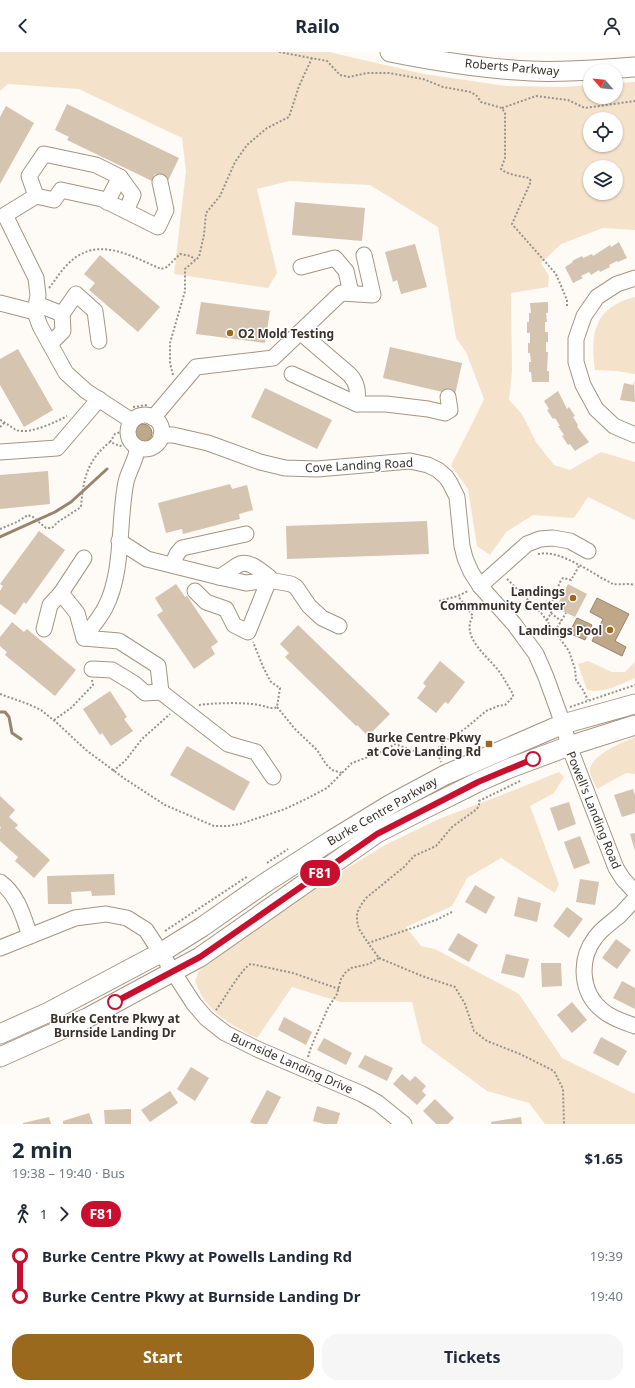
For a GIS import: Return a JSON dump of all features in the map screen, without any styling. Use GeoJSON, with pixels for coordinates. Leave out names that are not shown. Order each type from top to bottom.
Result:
{"type":"FeatureCollection","features":[{"type":"Feature","properties":{"kind":"main road","name":"Roberts Parkway"},"geometry":{"type":"LineString","coordinates":[[390,52],[492,67],[531,71],[571,71],[635,67]]}},
{"type":"Feature","properties":{"kind":"main road","name":"Burke Centre Parkway"},"geometry":{"type":"LineString","coordinates":[[0,1034],[49,1012],[162,952],[202,927],[265,883],[390,804],[445,775],[563,724],[635,704]]}},
{"type":"Feature","properties":{"kind":"main road","name":"Burke Centre Parkway"},"geometry":{"type":"LineString","coordinates":[[0,1057],[87,1018],[200,957],[377,834],[478,782],[569,746],[635,725]]}},
{"type":"Feature","properties":{"kind":"street"},"geometry":{"type":"LineString","coordinates":[[36,196],[29,176],[44,154],[96,165],[120,177],[133,194],[126,211]]}},
{"type":"Feature","properties":{"kind":"street"},"geometry":{"type":"LineString","coordinates":[[107,202],[120,177]]}},
{"type":"Feature","properties":{"kind":"street"},"geometry":{"type":"LineString","coordinates":[[151,411],[160,425],[161,435],[160,440],[152,448],[147,449],[99,399],[86,391],[66,373],[40,326],[36,278],[5,216],[36,196],[54,200],[61,190],[102,199],[158,227],[166,210],[160,182]]}},
{"type":"Feature","properties":{"kind":"street"},"geometry":{"type":"LineString","coordinates":[[129,430],[138,417],[151,411],[196,367],[273,358],[340,292],[373,295],[364,255]]}},
{"type":"Feature","properties":{"kind":"street"},"geometry":{"type":"LineString","coordinates":[[301,267],[335,258],[346,271],[351,293]]}},
{"type":"Feature","properties":{"kind":"street"},"geometry":{"type":"LineString","coordinates":[[635,278],[617,284],[597,297],[584,316],[576,339],[576,362],[583,385],[596,409],[614,426],[635,435]]}},
{"type":"Feature","properties":{"kind":"street"},"geometry":{"type":"LineString","coordinates":[[50,344],[64,330],[62,314],[76,294],[94,311],[99,341]]}},
{"type":"Feature","properties":{"kind":"street"},"geometry":{"type":"LineString","coordinates":[[0,304],[37,304],[62,314]]}},
{"type":"Feature","properties":{"kind":"street"},"geometry":{"type":"LineString","coordinates":[[300,332],[350,374],[356,381],[358,390],[357,404]]}},
{"type":"Feature","properties":{"kind":"street"},"geometry":{"type":"LineString","coordinates":[[292,374],[357,404],[386,404],[428,409],[445,413],[450,410],[448,397]]}},
{"type":"Feature","properties":{"kind":"street"},"geometry":{"type":"LineString","coordinates":[[3,448],[57,448],[99,399]]}},
{"type":"Feature","properties":{"kind":"street"},"geometry":{"type":"LineString","coordinates":[[84,638],[105,608],[111,592],[116,570],[126,482],[131,465],[138,453],[129,430]]}},
{"type":"Feature","properties":{"kind":"street","name":"Cove Landing Road"},"geometry":{"type":"LineString","coordinates":[[161,435],[173,434],[208,443],[260,462],[285,468],[317,469],[410,461],[428,465],[438,470],[446,477],[457,496],[462,546],[471,572],[480,586],[514,624],[536,654],[563,724],[569,746]]}},
{"type":"Feature","properties":{"kind":"street"},"geometry":{"type":"LineString","coordinates":[[172,565],[177,554],[182,548],[246,534]]}},
{"type":"Feature","properties":{"kind":"street"},"geometry":{"type":"LineString","coordinates":[[480,586],[527,544],[540,539],[553,538],[570,541],[588,551]]}},
{"type":"Feature","properties":{"kind":"street"},"geometry":{"type":"LineString","coordinates":[[119,540],[147,559],[219,578],[246,583],[270,580],[291,584],[296,587],[309,606],[322,618],[339,626]]}},
{"type":"Feature","properties":{"kind":"street"},"geometry":{"type":"LineString","coordinates":[[44,629],[50,605],[61,593],[84,558]]}},
{"type":"Feature","properties":{"kind":"street"},"geometry":{"type":"LineString","coordinates":[[195,591],[206,602],[226,609],[234,625],[248,632],[270,580]]}},
{"type":"Feature","properties":{"kind":"street"},"geometry":{"type":"LineString","coordinates":[[61,593],[77,613],[84,638]]}},
{"type":"Feature","properties":{"kind":"street"},"geometry":{"type":"LineString","coordinates":[[84,638],[120,641],[158,666],[161,692]]}},
{"type":"Feature","properties":{"kind":"street"},"geometry":{"type":"LineString","coordinates":[[92,669],[112,670],[146,693],[161,692],[228,744],[256,752],[273,777]]}},
{"type":"Feature","properties":{"kind":"street","name":"Powell's Landing Road"},"geometry":{"type":"LineString","coordinates":[[569,746],[616,868],[635,892]]}},
{"type":"Feature","properties":{"kind":"street"},"geometry":{"type":"LineString","coordinates":[[0,882],[13,896],[21,909],[30,936]]}},
{"type":"Feature","properties":{"kind":"street"},"geometry":{"type":"LineString","coordinates":[[635,899],[622,913],[596,936],[590,944],[585,957],[584,966],[584,980],[594,1003],[607,1014],[635,1026]]}},
{"type":"Feature","properties":{"kind":"street","name":"Burnside Landing Drive"},"geometry":{"type":"LineString","coordinates":[[0,948],[75,918],[100,914],[116,915],[127,918],[146,930],[200,1011],[224,1033],[257,1049],[362,1094],[378,1103],[404,1124]]}},
{"type":"Feature","properties":{"kind":"path"},"geometry":{"type":"LineString","coordinates":[[279,52],[327,61],[340,75],[349,77],[367,73],[389,73],[424,79],[443,87],[472,92],[481,102],[502,108],[536,96],[568,100],[585,108],[635,101]]}},
{"type":"Feature","properties":{"kind":"path"},"geometry":{"type":"LineString","coordinates":[[173,377],[170,363],[170,343],[184,291],[185,269],[199,257],[204,235],[206,213],[220,196],[235,162],[247,145],[267,128],[289,117],[299,86],[312,58]]}},
{"type":"Feature","properties":{"kind":"path"},"geometry":{"type":"LineString","coordinates":[[502,108],[505,114],[505,158],[501,169],[515,175],[529,178],[531,181],[512,224],[556,274],[566,300],[567,307]]}},
{"type":"Feature","properties":{"kind":"path"},"geometry":{"type":"LineString","coordinates":[[37,304],[66,265],[77,256],[88,250],[105,248],[126,254],[161,270],[167,267],[180,254],[191,256],[195,260]]}},
{"type":"Feature","properties":{"kind":"path"},"geometry":{"type":"LineString","coordinates":[[110,442],[120,446],[129,430],[124,409],[151,411]]}},
{"type":"Feature","properties":{"kind":"path"},"geometry":{"type":"LineString","coordinates":[[0,420],[17,430],[30,430],[44,427],[70,414]]}},
{"type":"Feature","properties":{"kind":"path"},"geometry":{"type":"LineString","coordinates":[[0,427],[5,422]]}},
{"type":"Feature","properties":{"kind":"path"},"geometry":{"type":"LineString","coordinates":[[0,529],[17,522],[28,515],[33,517],[46,528],[52,528],[58,522],[81,507],[85,476],[95,458],[102,448],[110,442],[115,434],[129,430]]}},
{"type":"Feature","properties":{"kind":"path"},"geometry":{"type":"LineString","coordinates":[[533,556],[546,553],[560,555],[613,584],[634,584]]}},
{"type":"Feature","properties":{"kind":"path"},"geometry":{"type":"LineString","coordinates":[[547,620],[551,613],[553,599],[561,580],[566,578],[572,580],[579,566]]}},
{"type":"Feature","properties":{"kind":"path"},"geometry":{"type":"LineString","coordinates":[[505,577],[547,620],[555,631],[572,657],[576,680],[588,700]]}},
{"type":"Feature","properties":{"kind":"path"},"geometry":{"type":"LineString","coordinates":[[0,694],[41,710],[86,750],[113,771],[165,805],[214,826],[240,824],[285,809],[308,798],[327,788],[352,763],[384,751],[395,744],[420,753],[427,754],[437,751],[447,740],[466,728],[486,711],[504,705],[513,697],[513,694],[497,669],[470,635],[469,625],[473,616],[457,596],[439,601]]}},
{"type":"Feature","properties":{"kind":"path"},"geometry":{"type":"LineString","coordinates":[[551,613],[561,621]]}},
{"type":"Feature","properties":{"kind":"path"},"geometry":{"type":"LineString","coordinates":[[555,631],[566,613]]}},
{"type":"Feature","properties":{"kind":"path"},"geometry":{"type":"LineString","coordinates":[[248,632],[271,682],[280,688],[278,707],[294,729],[317,750],[326,764],[332,770],[342,773]]}},
{"type":"Feature","properties":{"kind":"path"},"geometry":{"type":"LineString","coordinates":[[54,720],[71,708],[93,685],[92,669]]}},
{"type":"Feature","properties":{"kind":"path"},"geometry":{"type":"LineString","coordinates":[[113,771],[125,761],[142,739],[172,712],[181,707],[240,704],[259,705],[274,709],[278,707]]}},
{"type":"Feature","properties":{"kind":"path"},"geometry":{"type":"LineString","coordinates":[[437,751],[441,760]]}},
{"type":"Feature","properties":{"kind":"path"},"geometry":{"type":"LineString","coordinates":[[525,779],[479,801],[477,809],[452,827],[436,846],[414,856],[404,867],[366,898],[361,905],[357,921],[359,929],[379,958],[422,976],[455,987],[465,1004],[474,1031],[486,1041],[520,1054],[554,1071],[563,1088],[564,1124]]}},
{"type":"Feature","properties":{"kind":"path"},"geometry":{"type":"LineString","coordinates":[[368,943],[436,920],[452,912]]}},
{"type":"Feature","properties":{"kind":"path"},"geometry":{"type":"LineString","coordinates":[[308,1060],[315,1037],[328,1008],[339,989],[341,979],[345,973],[351,968],[369,964],[379,958]]}},
{"type":"Feature","properties":{"kind":"path"},"geometry":{"type":"LineString","coordinates":[[214,1012],[225,999],[247,965],[251,964],[293,973],[339,989]]}},
{"type":"Feature","properties":{"kind":"shaded area"},"geometry":{"type":"Polygon","coordinates":[[[0,52],[329,52],[424,74],[506,86],[564,87],[583,86],[583,104],[623,104],[623,83],[635,82],[635,230],[603,228],[561,244],[541,263],[549,276],[548,287],[511,293],[512,371],[509,400],[522,414],[536,442],[554,465],[570,470],[601,452],[635,462],[635,520],[588,497],[574,518],[533,515],[506,532],[490,555],[477,546],[468,489],[451,465],[484,399],[466,352],[456,338],[438,227],[370,185],[289,181],[257,189],[277,273],[268,288],[174,274],[186,171],[182,138],[79,89],[8,84],[0,91],[0,52]]]}},
{"type":"Feature","properties":{"kind":"shaded area"},"geometry":{"type":"Polygon","coordinates":[[[635,297],[635,374],[595,370],[594,344],[598,323],[603,314],[611,307],[622,301],[635,297]]]}},
{"type":"Feature","properties":{"kind":"shaded area"},"geometry":{"type":"Polygon","coordinates":[[[143,424],[149,427],[152,433],[149,439],[143,442],[137,439],[134,433],[137,427],[143,424]]]}},
{"type":"Feature","properties":{"kind":"shaded area","name":"Landings Pool"},"geometry":{"type":"Polygon","coordinates":[[[597,598],[629,614],[615,641],[626,647],[622,656],[592,641],[603,619],[590,612],[597,598]]]}},
{"type":"Feature","properties":{"kind":"shaded area"},"geometry":{"type":"Polygon","coordinates":[[[577,618],[592,625],[589,631],[585,629],[585,626],[583,626],[579,633],[587,635],[585,640],[569,633],[577,618]]]}},
{"type":"Feature","properties":{"kind":"shaded area"},"geometry":{"type":"Polygon","coordinates":[[[588,661],[612,672],[625,672],[635,662],[635,678],[606,690],[587,690],[578,664],[588,661]]]}},
{"type":"Feature","properties":{"kind":"shaded area"},"geometry":{"type":"Polygon","coordinates":[[[635,737],[635,774],[626,773],[597,789],[590,771],[591,765],[608,750],[635,737]]]}},
{"type":"Feature","properties":{"kind":"shaded area"},"geometry":{"type":"Polygon","coordinates":[[[559,772],[564,777],[554,793],[530,806],[559,884],[555,893],[501,858],[467,878],[452,906],[406,927],[421,946],[435,949],[519,994],[562,1058],[635,1094],[635,1124],[545,1124],[529,1103],[487,1091],[422,1043],[412,1002],[341,1002],[292,987],[257,1038],[237,1028],[220,1016],[205,1001],[199,992],[195,981],[199,971],[209,961],[293,901],[387,844],[439,819],[559,772]]]}},
{"type":"Feature","properties":{"kind":"building"},"geometry":{"type":"Polygon","coordinates":[[[67,104],[179,158],[168,181],[155,174],[152,181],[67,140],[69,137],[55,130],[67,104]]]}},
{"type":"Feature","properties":{"kind":"building"},"geometry":{"type":"Polygon","coordinates":[[[6,106],[34,123],[0,184],[0,117],[6,106]]]}},
{"type":"Feature","properties":{"kind":"building"},"geometry":{"type":"Polygon","coordinates":[[[295,202],[365,208],[362,241],[292,235],[295,202]]]}},
{"type":"Feature","properties":{"kind":"building"},"geometry":{"type":"Polygon","coordinates":[[[619,242],[627,258],[609,265],[610,267],[600,272],[599,270],[591,275],[589,272],[581,276],[583,278],[573,283],[565,267],[573,262],[572,261],[582,256],[583,258],[592,254],[593,256],[610,245],[611,247],[619,242]]]}},
{"type":"Feature","properties":{"kind":"building"},"geometry":{"type":"Polygon","coordinates":[[[415,244],[427,287],[401,294],[397,280],[393,282],[385,252],[415,244]]]}},
{"type":"Feature","properties":{"kind":"building"},"geometry":{"type":"Polygon","coordinates":[[[100,255],[160,307],[138,332],[89,290],[95,283],[84,274],[100,255]]]}},
{"type":"Feature","properties":{"kind":"building"},"geometry":{"type":"Polygon","coordinates":[[[201,302],[270,311],[265,343],[196,334],[201,302]]]}},
{"type":"Feature","properties":{"kind":"building"},"geometry":{"type":"Polygon","coordinates":[[[548,302],[545,332],[548,332],[546,352],[548,352],[547,371],[549,371],[549,382],[532,382],[531,372],[529,372],[529,362],[531,362],[530,353],[528,353],[530,333],[527,333],[527,322],[529,322],[529,313],[531,313],[530,303],[548,302]]]}},
{"type":"Feature","properties":{"kind":"building"},"geometry":{"type":"Polygon","coordinates":[[[390,347],[462,363],[455,395],[383,378],[390,347]]]}},
{"type":"Feature","properties":{"kind":"building"},"geometry":{"type":"Polygon","coordinates":[[[18,349],[53,410],[24,427],[0,385],[0,359],[18,349]]]}},
{"type":"Feature","properties":{"kind":"building"},"geometry":{"type":"Polygon","coordinates":[[[634,381],[635,402],[620,400],[624,383],[633,385],[634,381]]]}},
{"type":"Feature","properties":{"kind":"building"},"geometry":{"type":"Polygon","coordinates":[[[265,388],[332,420],[317,449],[251,417],[265,388]]]}},
{"type":"Feature","properties":{"kind":"building"},"geometry":{"type":"Polygon","coordinates":[[[558,391],[567,409],[569,407],[575,416],[573,417],[578,425],[577,427],[589,442],[575,451],[570,444],[568,445],[562,436],[564,435],[558,426],[560,426],[547,410],[549,409],[544,401],[558,391]]]}},
{"type":"Feature","properties":{"kind":"building"},"geometry":{"type":"Polygon","coordinates":[[[48,471],[50,504],[0,509],[0,475],[48,471]]]}},
{"type":"Feature","properties":{"kind":"building"},"geometry":{"type":"Polygon","coordinates":[[[230,484],[232,489],[247,485],[253,510],[239,514],[240,519],[183,534],[182,529],[166,533],[158,503],[230,484]]]}},
{"type":"Feature","properties":{"kind":"building"},"geometry":{"type":"Polygon","coordinates":[[[427,521],[429,554],[287,559],[286,526],[427,521]]]}},
{"type":"Feature","properties":{"kind":"building"},"geometry":{"type":"Polygon","coordinates":[[[39,531],[65,550],[26,604],[24,602],[15,615],[0,604],[0,591],[3,586],[0,584],[39,531]]]}},
{"type":"Feature","properties":{"kind":"building"},"geometry":{"type":"Polygon","coordinates":[[[176,584],[185,597],[187,596],[218,642],[211,647],[215,654],[194,669],[157,615],[163,611],[155,598],[176,584]]]}},
{"type":"Feature","properties":{"kind":"building","name":"Landings Commmunity Center"},"geometry":{"type":"Polygon","coordinates":[[[568,584],[587,594],[575,617],[556,608],[568,584]]]}},
{"type":"Feature","properties":{"kind":"building"},"geometry":{"type":"Polygon","coordinates":[[[12,622],[24,632],[27,629],[76,670],[55,696],[5,655],[7,652],[0,646],[0,637],[12,622]]]}},
{"type":"Feature","properties":{"kind":"building"},"geometry":{"type":"Polygon","coordinates":[[[298,625],[390,714],[368,736],[285,657],[289,653],[280,644],[298,625]]]}},
{"type":"Feature","properties":{"kind":"building"},"geometry":{"type":"Polygon","coordinates":[[[440,661],[465,682],[448,704],[445,702],[436,713],[417,698],[426,686],[423,683],[440,661]]]}},
{"type":"Feature","properties":{"kind":"building"},"geometry":{"type":"Polygon","coordinates":[[[110,691],[127,717],[124,719],[133,731],[111,746],[102,733],[100,735],[83,709],[110,691]]]}},
{"type":"Feature","properties":{"kind":"building"},"geometry":{"type":"Polygon","coordinates":[[[187,746],[250,782],[234,811],[170,775],[187,746]]]}},
{"type":"Feature","properties":{"kind":"building"},"geometry":{"type":"Polygon","coordinates":[[[633,789],[635,795],[635,813],[622,817],[614,795],[633,789]]]}},
{"type":"Feature","properties":{"kind":"building"},"geometry":{"type":"Polygon","coordinates":[[[0,796],[15,810],[9,817],[18,825],[15,828],[50,860],[34,878],[15,861],[18,857],[0,841],[0,796]]]}},
{"type":"Feature","properties":{"kind":"building"},"geometry":{"type":"Polygon","coordinates":[[[569,802],[576,824],[558,831],[550,808],[569,802]]]}},
{"type":"Feature","properties":{"kind":"building"},"geometry":{"type":"Polygon","coordinates":[[[635,833],[635,851],[630,834],[635,833]]]}},
{"type":"Feature","properties":{"kind":"building"},"geometry":{"type":"Polygon","coordinates":[[[580,836],[590,863],[574,869],[564,842],[580,836]]]}},
{"type":"Feature","properties":{"kind":"building"},"geometry":{"type":"Polygon","coordinates":[[[114,874],[115,895],[92,896],[91,891],[71,892],[72,904],[48,904],[47,876],[114,874]]]}},
{"type":"Feature","properties":{"kind":"building"},"geometry":{"type":"Polygon","coordinates":[[[580,879],[599,882],[595,905],[576,902],[580,879]]]}},
{"type":"Feature","properties":{"kind":"building"},"geometry":{"type":"Polygon","coordinates":[[[475,885],[495,897],[486,914],[465,902],[475,885]]]}},
{"type":"Feature","properties":{"kind":"building"},"geometry":{"type":"Polygon","coordinates":[[[518,897],[541,903],[537,922],[514,916],[518,897]]]}},
{"type":"Feature","properties":{"kind":"building"},"geometry":{"type":"Polygon","coordinates":[[[567,907],[583,919],[569,938],[553,926],[567,907]]]}},
{"type":"Feature","properties":{"kind":"building"},"geometry":{"type":"Polygon","coordinates":[[[458,933],[478,945],[469,962],[448,950],[458,933]]]}},
{"type":"Feature","properties":{"kind":"building"},"geometry":{"type":"Polygon","coordinates":[[[616,939],[631,950],[617,969],[602,958],[616,939]]]}},
{"type":"Feature","properties":{"kind":"building"},"geometry":{"type":"Polygon","coordinates":[[[506,954],[529,959],[524,978],[501,973],[506,954]]]}},
{"type":"Feature","properties":{"kind":"building"},"geometry":{"type":"Polygon","coordinates":[[[541,963],[561,963],[562,986],[542,987],[541,963]]]}},
{"type":"Feature","properties":{"kind":"building"},"geometry":{"type":"Polygon","coordinates":[[[622,981],[635,988],[635,1009],[613,998],[622,981]]]}},
{"type":"Feature","properties":{"kind":"building"},"geometry":{"type":"Polygon","coordinates":[[[572,1002],[587,1020],[572,1033],[557,1015],[572,1002]]]}},
{"type":"Feature","properties":{"kind":"building"},"geometry":{"type":"Polygon","coordinates":[[[284,1017],[312,1032],[306,1045],[278,1030],[284,1017]]]}},
{"type":"Feature","properties":{"kind":"building"},"geometry":{"type":"Polygon","coordinates":[[[601,1037],[627,1051],[618,1066],[593,1053],[601,1037]]]}},
{"type":"Feature","properties":{"kind":"building"},"geometry":{"type":"Polygon","coordinates":[[[324,1038],[352,1053],[346,1065],[317,1050],[324,1038]]]}},
{"type":"Feature","properties":{"kind":"building"},"geometry":{"type":"Polygon","coordinates":[[[365,1055],[393,1068],[387,1081],[358,1067],[365,1055]]]}},
{"type":"Feature","properties":{"kind":"building"},"geometry":{"type":"Polygon","coordinates":[[[191,1067],[209,1078],[195,1101],[177,1089],[191,1067]]]}},
{"type":"Feature","properties":{"kind":"building"},"geometry":{"type":"Polygon","coordinates":[[[402,1074],[410,1081],[415,1076],[426,1086],[422,1091],[426,1095],[417,1105],[393,1084],[402,1074]]]}},
{"type":"Feature","properties":{"kind":"building"},"geometry":{"type":"Polygon","coordinates":[[[267,1090],[281,1097],[267,1124],[254,1124],[250,1122],[267,1090]]]}},
{"type":"Feature","properties":{"kind":"building"},"geometry":{"type":"Polygon","coordinates":[[[170,1091],[178,1103],[150,1122],[141,1110],[170,1091]]]}},
{"type":"Feature","properties":{"kind":"building"},"geometry":{"type":"Polygon","coordinates":[[[435,1099],[454,1118],[448,1124],[436,1124],[423,1111],[435,1099]]]}},
{"type":"Feature","properties":{"kind":"building"},"geometry":{"type":"Polygon","coordinates":[[[317,1106],[340,1113],[337,1124],[324,1124],[313,1121],[317,1106]]]}},
{"type":"Feature","properties":{"kind":"building"},"geometry":{"type":"Polygon","coordinates":[[[131,1109],[131,1124],[105,1124],[104,1110],[131,1109]]]}},
{"type":"Feature","properties":{"kind":"building"},"geometry":{"type":"Polygon","coordinates":[[[89,1113],[93,1124],[63,1124],[63,1121],[89,1113]]]}},
{"type":"Feature","properties":{"kind":"building"},"geometry":{"type":"Polygon","coordinates":[[[49,1117],[51,1124],[23,1124],[23,1123],[49,1117]]]}},
{"type":"Feature","properties":{"kind":"building"},"geometry":{"type":"Polygon","coordinates":[[[521,1117],[522,1124],[491,1124],[491,1122],[521,1117]]]}},
{"type":"Feature","properties":{"kind":"waterway"},"geometry":{"type":"LineString","coordinates":[[0,537],[55,512],[71,502],[107,469]]}},
{"type":"Feature","properties":{"kind":"waterway"},"geometry":{"type":"LineString","coordinates":[[0,712],[5,712],[9,717],[12,733],[21,739]]}},
{"type":"Feature","properties":{"kind":"bus line","name":"F81"},"geometry":{"type":"LineString","coordinates":[[115,1002],[200,957],[377,834],[478,782],[533,759]]}},
{"type":"Feature","properties":{"kind":"place","name":"O2 Mold Testing"},"geometry":{"type":"Point","coordinates":[230,333]}},
{"type":"Feature","properties":{"kind":"place","name":"Landings Commmunity Center"},"geometry":{"type":"Point","coordinates":[573,598]}},
{"type":"Feature","properties":{"kind":"place","name":"Landings Pool"},"geometry":{"type":"Point","coordinates":[610,630]}},
{"type":"Feature","properties":{"kind":"place","name":"Burke Centre Pkwy at Cove Landing Rd"},"geometry":{"type":"Point","coordinates":[489,744]}},
{"type":"Feature","properties":{"kind":"place","name":"Burke Centre Pkwy at Burnside Landing Dr"},"geometry":{"type":"Point","coordinates":[115,1002]}}]}
